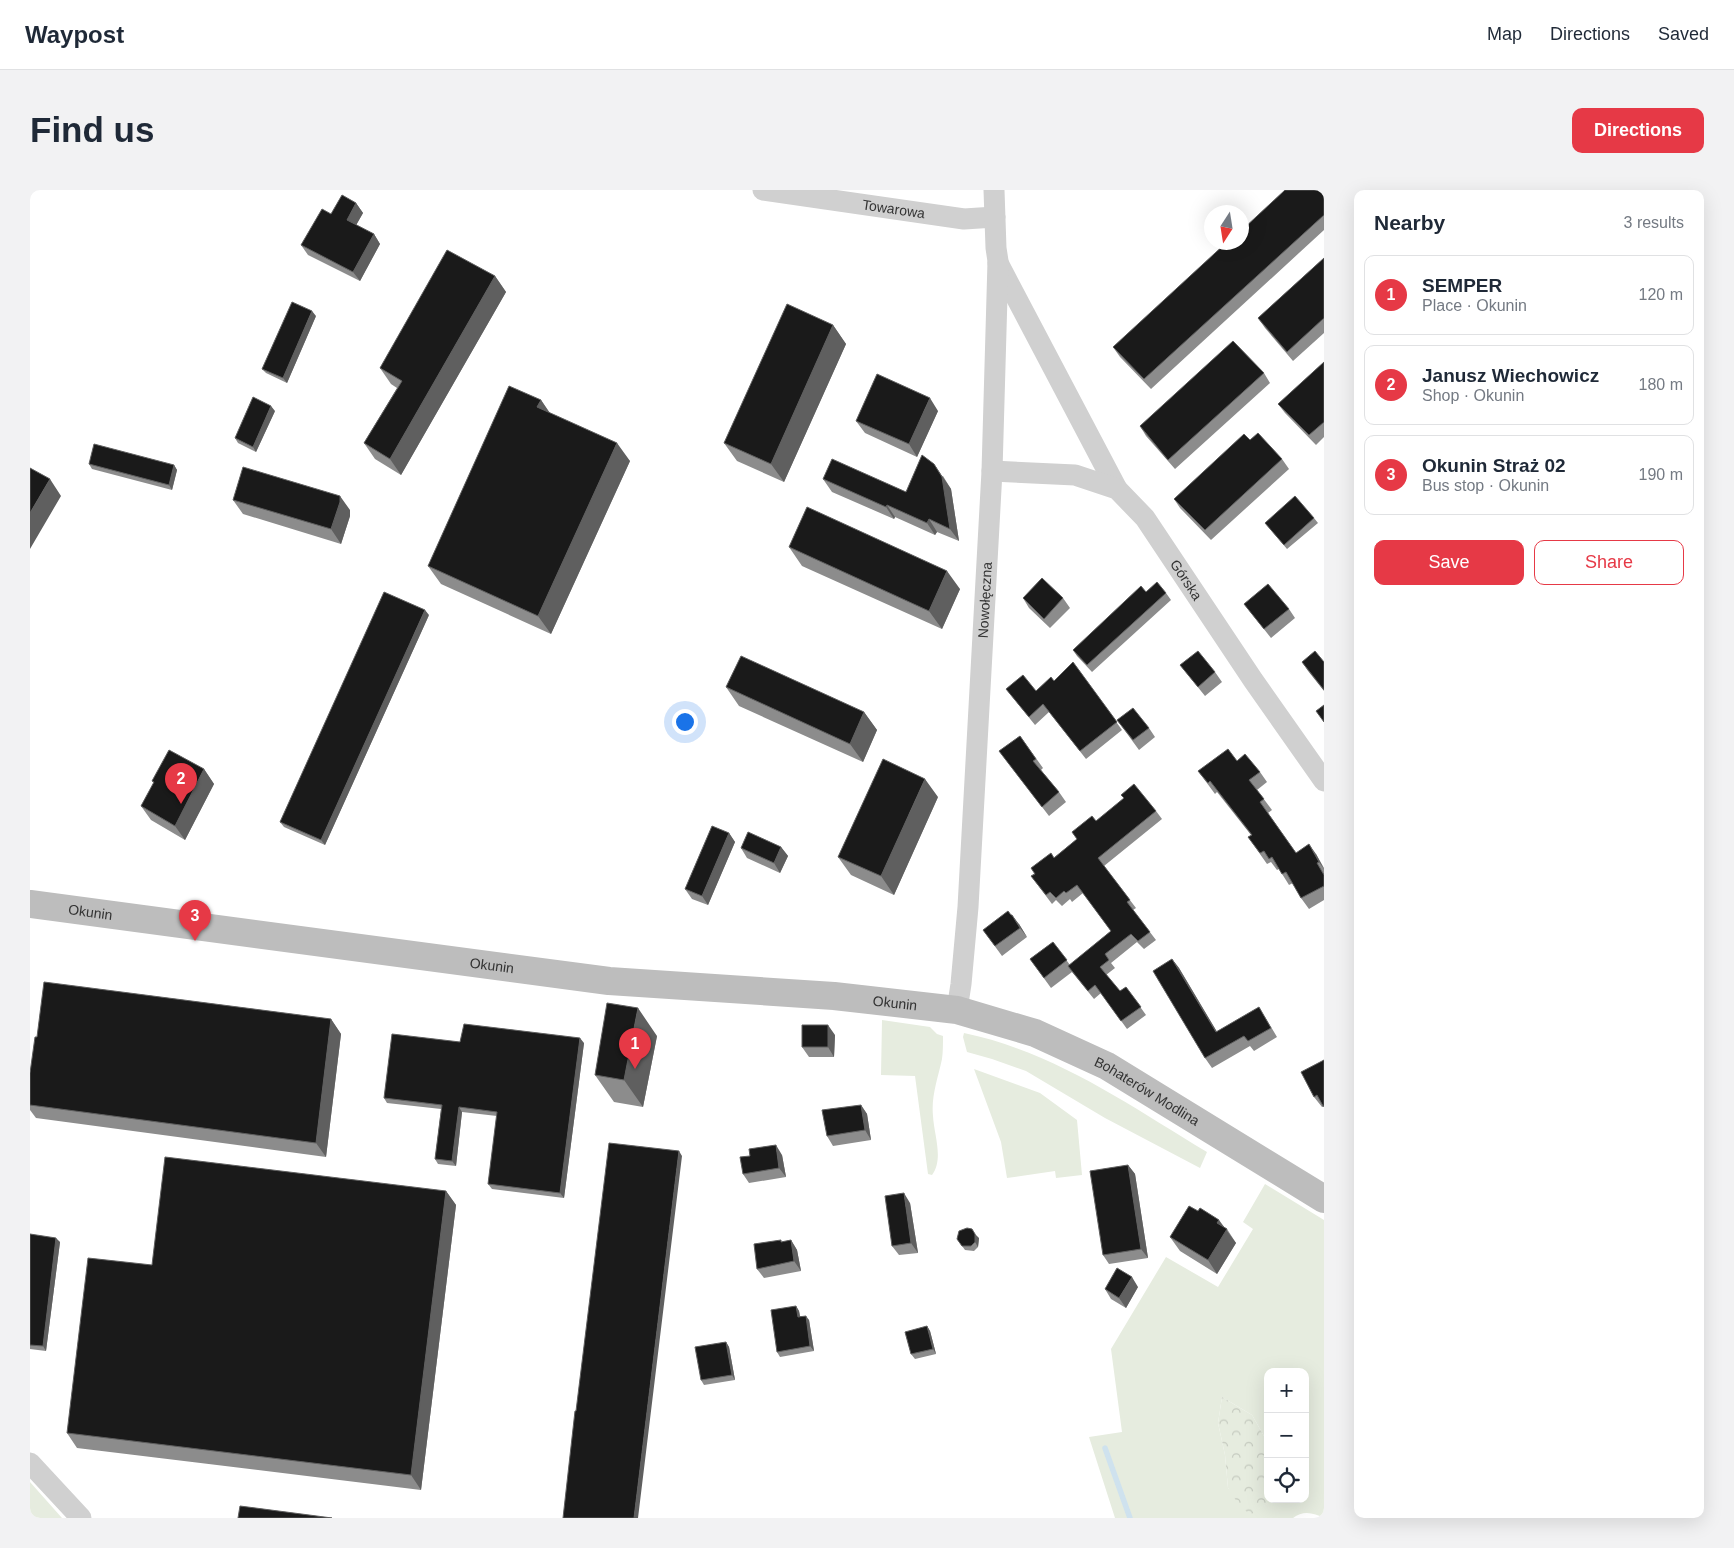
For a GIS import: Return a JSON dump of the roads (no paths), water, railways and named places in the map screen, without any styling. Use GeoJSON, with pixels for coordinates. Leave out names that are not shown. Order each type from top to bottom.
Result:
{"type":"FeatureCollection","features":[{"type":"Feature","properties":{"kind":"main road","name":"Okunin"},"geometry":{"type":"LineString","coordinates":[[30,904],[609,981],[834,996],[957,1010]]}},
{"type":"Feature","properties":{"kind":"main road","name":"Bohaterów Modlina"},"geometry":{"type":"LineString","coordinates":[[957,1010],[1035,1032],[1107,1066],[1324,1199]]}},
{"type":"Feature","properties":{"kind":"street","name":"Towarowa"},"geometry":{"type":"LineString","coordinates":[[763,190],[964,219],[995,217]]}},
{"type":"Feature","properties":{"kind":"street","name":"Nowołęczna"},"geometry":{"type":"LineString","coordinates":[[957,1010],[968,907],[992,471],[998,262],[994,190]]}},
{"type":"Feature","properties":{"kind":"street"},"geometry":{"type":"LineString","coordinates":[[998,262],[1117,489]]}},
{"type":"Feature","properties":{"kind":"street","name":"Górska"},"geometry":{"type":"LineString","coordinates":[[992,471],[1075,475],[1117,489],[1145,518],[1324,781]]}},
{"type":"Feature","properties":{"kind":"street"},"geometry":{"type":"LineString","coordinates":[[30,1463],[80,1518]]}},
{"type":"Feature","properties":{"kind":"waterway"},"geometry":{"type":"LineString","coordinates":[[1105,1448],[1130,1518]]}},
{"type":"Feature","properties":{"kind":"place","name":"Janusz Wiechowicz"},"geometry":{"type":"Point","coordinates":[181,804]}},
{"type":"Feature","properties":{"kind":"place","name":"Okunin Straż 02"},"geometry":{"type":"Point","coordinates":[195,941]}},
{"type":"Feature","properties":{"kind":"place","name":"SEMPER"},"geometry":{"type":"Point","coordinates":[635,1069]}}]}
